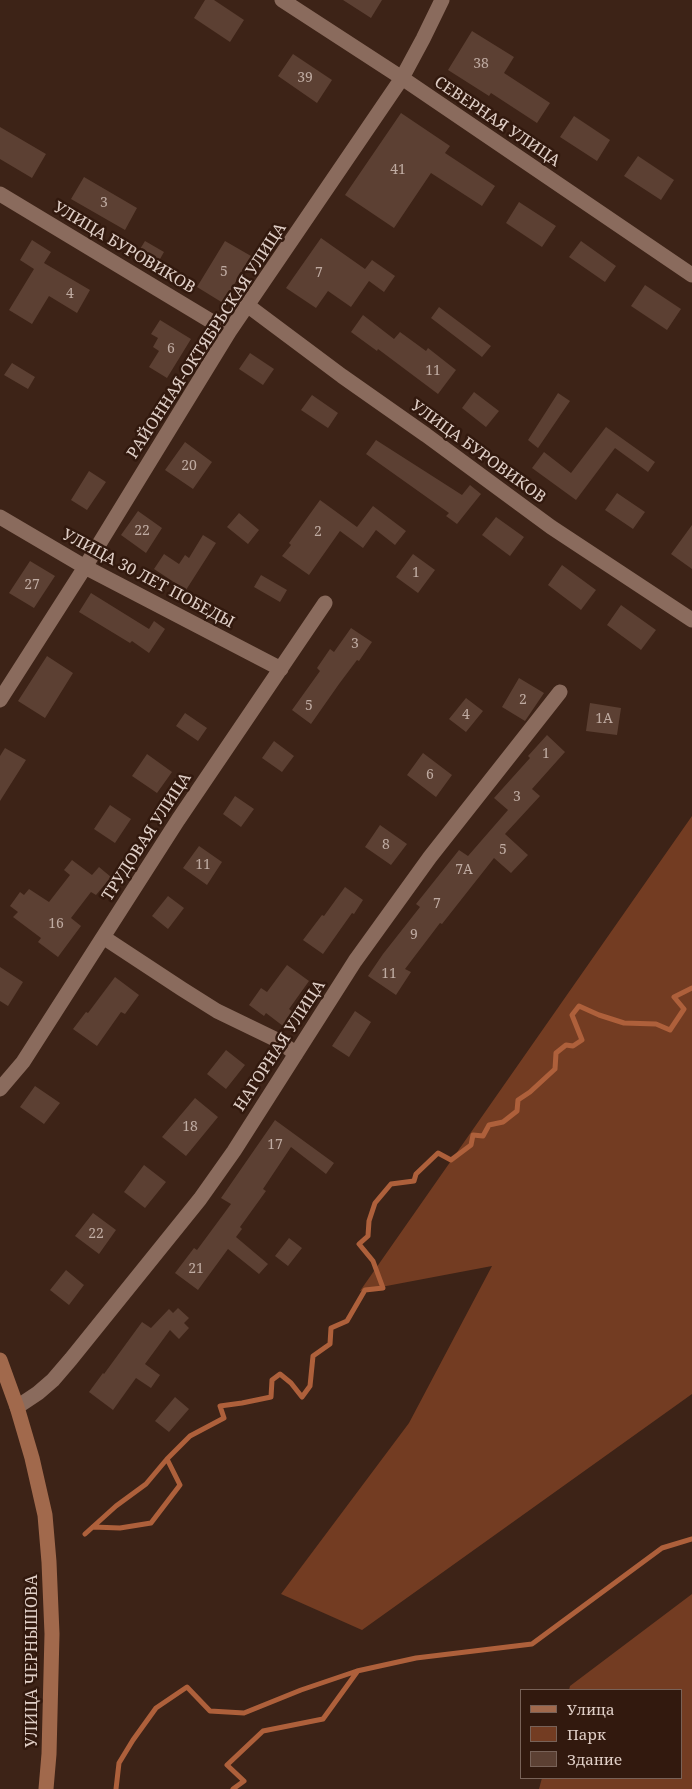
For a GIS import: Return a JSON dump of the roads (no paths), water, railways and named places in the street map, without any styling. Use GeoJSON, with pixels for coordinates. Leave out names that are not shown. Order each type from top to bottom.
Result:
{"type":"FeatureCollection","features":[{"type":"Feature","properties":{"kind":"main road","name":"УЛИЦА ЧЕРНЫШОВА"},"geometry":{"type":"LineString","coordinates":[[0,1360],[18,1407],[45,1515],[50,1562],[52,1634],[49,1754],[46,1789]]}},
{"type":"Feature","properties":{"kind":"street","name":"СЕВЕРНАЯ УЛИЦА"},"geometry":{"type":"LineString","coordinates":[[282,0],[402,78],[692,274]]}},
{"type":"Feature","properties":{"kind":"street","name":"РАЙОННАЯ-ОКТЯБРЬСКАЯ УЛИЦА"},"geometry":{"type":"LineString","coordinates":[[0,700],[85,568],[229,332],[402,78],[442,0]]}},
{"type":"Feature","properties":{"kind":"street","name":"УЛИЦА БУРОВИКОВ"},"geometry":{"type":"LineString","coordinates":[[0,194],[229,332]]}},
{"type":"Feature","properties":{"kind":"street","name":"УЛИЦА БУРОВИКОВ"},"geometry":{"type":"LineString","coordinates":[[247,305],[551,527],[692,620]]}},
{"type":"Feature","properties":{"kind":"street","name":"УЛИЦА 30 ЛЕТ ПОБЕДЫ"},"geometry":{"type":"LineString","coordinates":[[0,517],[85,568],[281,670]]}},
{"type":"Feature","properties":{"kind":"street","name":"ТРУДОВАЯ УЛИЦА"},"geometry":{"type":"LineString","coordinates":[[0,1089],[23,1062],[178,820],[325,604]]}},
{"type":"Feature","properties":{"kind":"street","name":"НАГОРНАЯ УЛИЦА"},"geometry":{"type":"LineString","coordinates":[[18,1407],[53,1380],[200,1199],[234,1151],[355,961],[424,865],[560,692]]}},
{"type":"Feature","properties":{"kind":"street"},"geometry":{"type":"LineString","coordinates":[[103,937],[182,990],[217,1011],[279,1041],[296,1054]]}},
{"type":"Feature","properties":{"kind":"waterway"},"geometry":{"type":"LineString","coordinates":[[93,1527],[120,1528],[151,1523],[180,1485],[167,1459],[190,1436],[224,1418],[220,1406],[271,1397],[272,1380],[280,1374],[291,1383],[302,1397],[310,1386],[313,1356],[330,1344],[331,1328],[347,1321],[365,1290],[383,1288],[373,1261],[359,1244],[368,1236],[369,1221],[375,1203],[391,1184],[414,1181],[416,1174],[438,1153],[451,1160],[471,1145],[473,1135],[483,1136],[489,1125],[503,1122],[517,1111],[518,1100],[530,1092],[555,1069],[556,1053],[566,1045],[573,1046],[582,1040],[572,1015],[579,1006],[624,1023],[656,1024],[670,1030],[684,1009],[674,997],[692,988]]}},
{"type":"Feature","properties":{"kind":"waterway"},"geometry":{"type":"LineString","coordinates":[[85,1534],[116,1506],[146,1484],[167,1459]]}},
{"type":"Feature","properties":{"kind":"waterway"},"geometry":{"type":"LineString","coordinates":[[116,1789],[119,1763],[133,1740],[156,1708],[187,1687],[210,1711],[244,1713],[301,1690],[357,1671],[416,1658],[532,1644],[662,1548],[692,1539]]}},
{"type":"Feature","properties":{"kind":"waterway"},"geometry":{"type":"LineString","coordinates":[[233,1789],[244,1781],[227,1765],[263,1731],[323,1719],[357,1672]]}}]}
